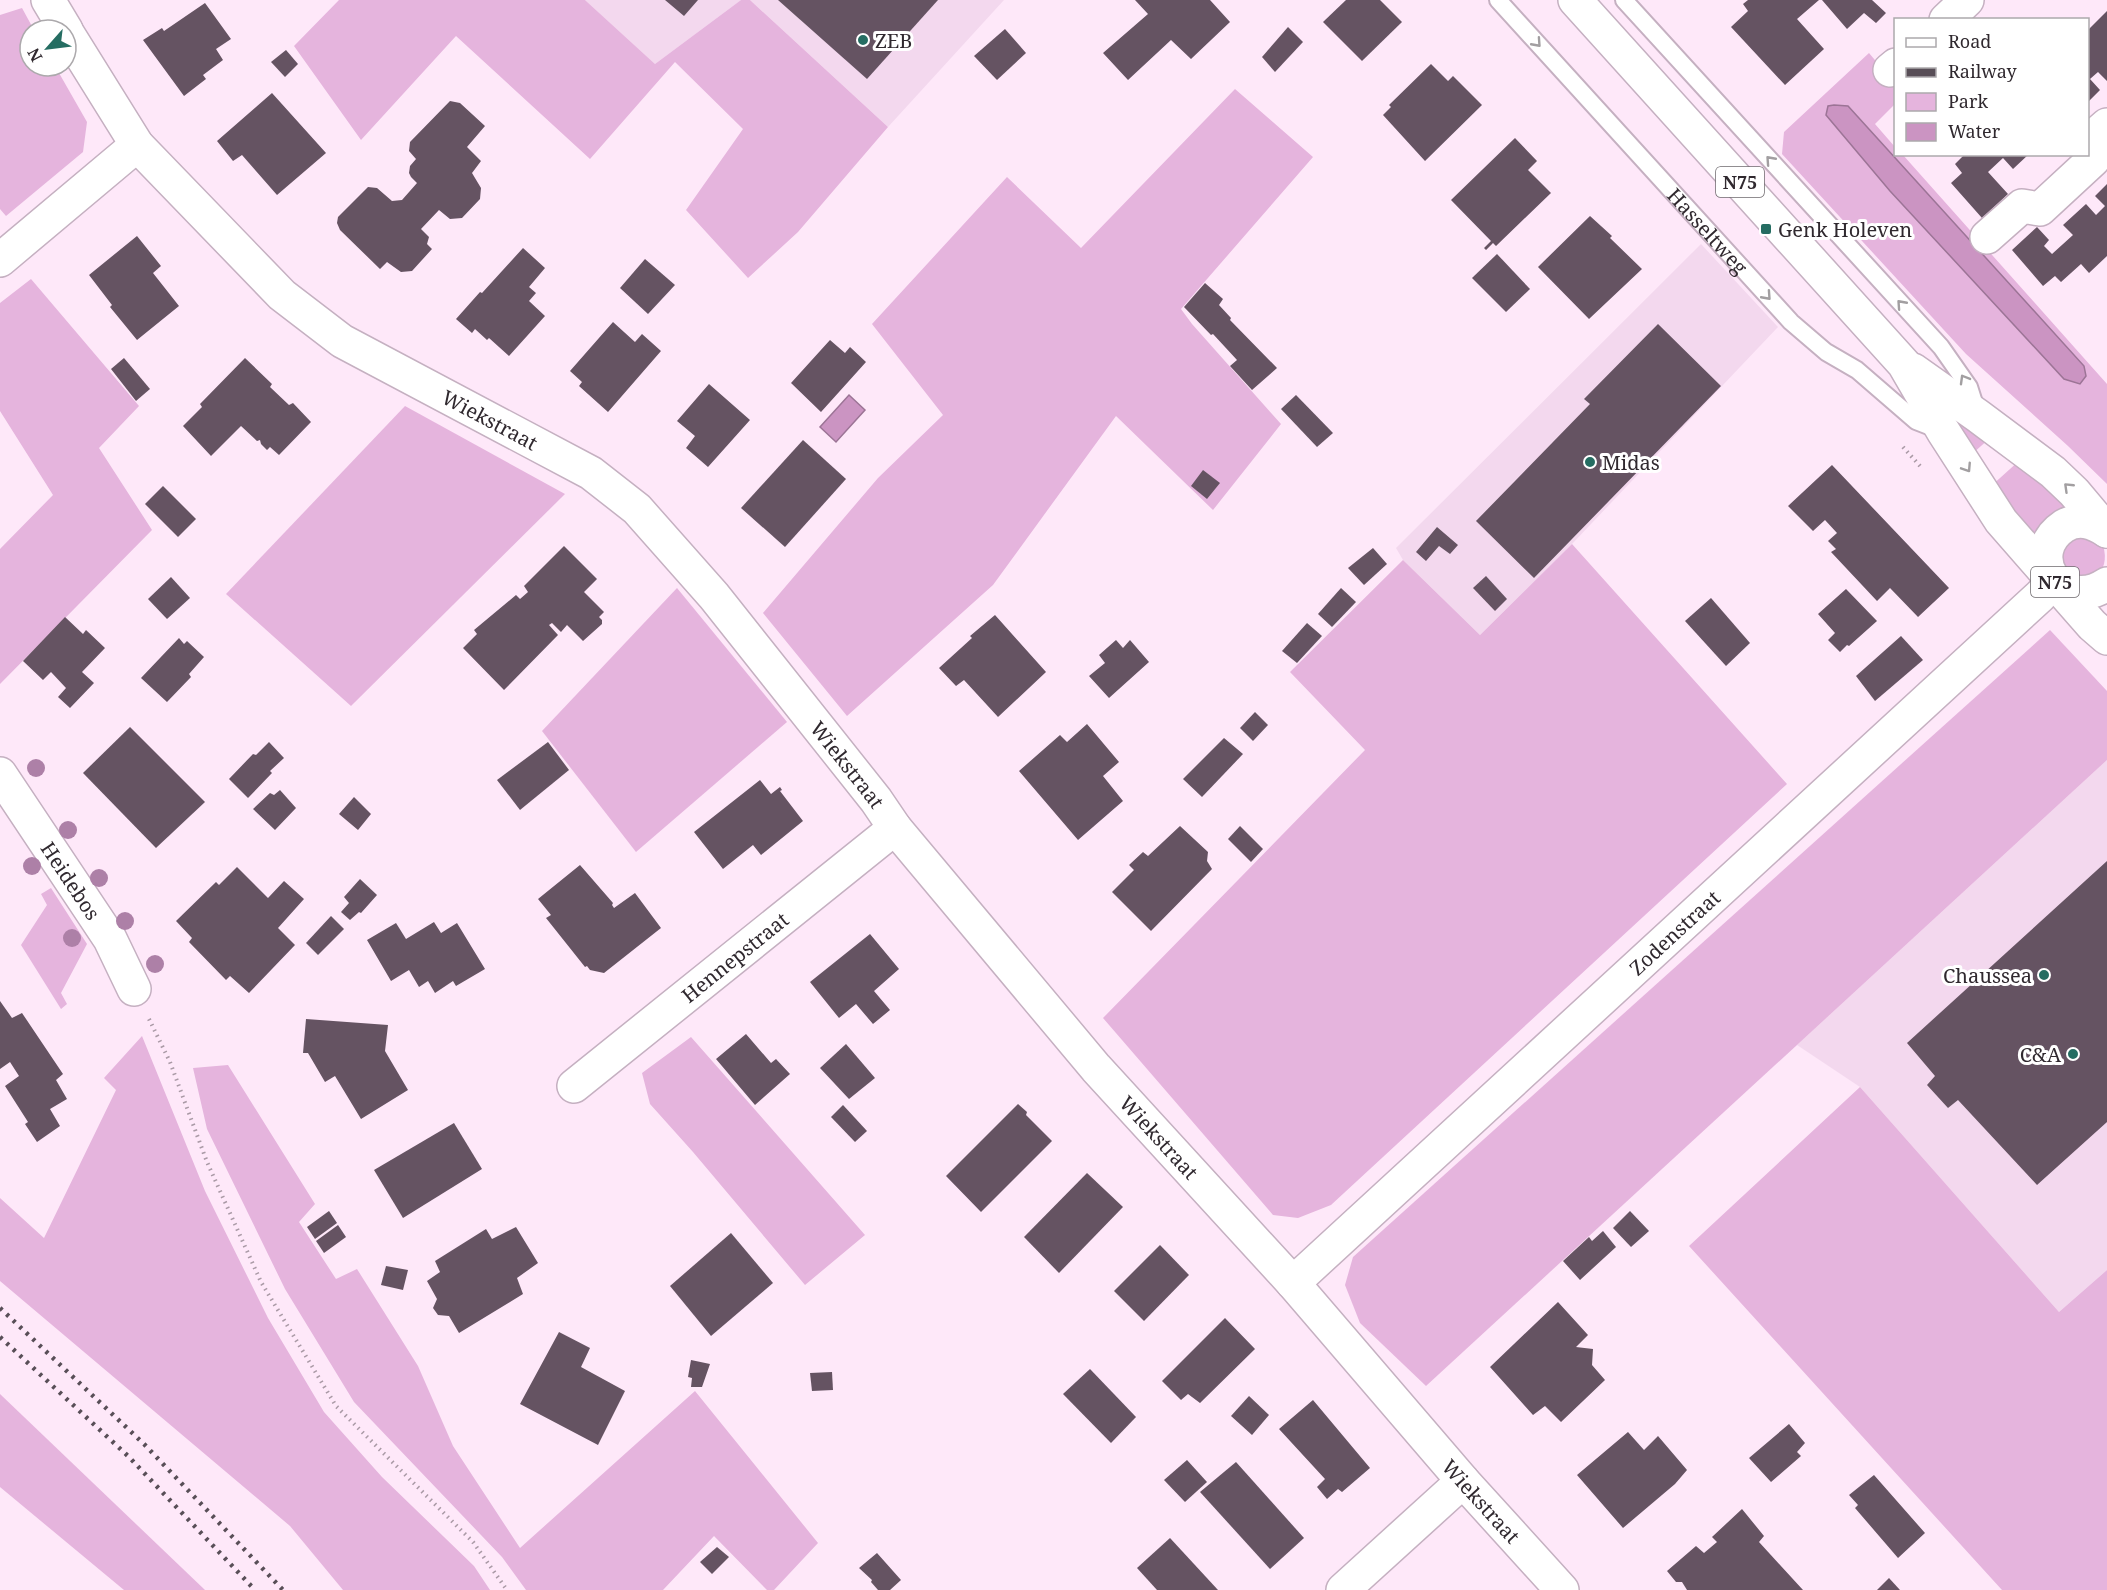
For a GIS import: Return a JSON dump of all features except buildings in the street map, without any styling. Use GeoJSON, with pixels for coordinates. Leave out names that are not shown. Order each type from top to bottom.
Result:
{"type":"FeatureCollection","features":[{"type":"Feature","properties":{"kind":"street","name":"Wiekstraat"},"geometry":{"type":"LineString","coordinates":[[48,0],[59,18]]}},
{"type":"Feature","properties":{"kind":"street","name":"N75"},"geometry":{"type":"LineString","coordinates":[[1575,0],[1904,364],[1943,431],[2001,521],[2092,625],[2107,638]]}},
{"type":"Feature","properties":{"kind":"street"},"geometry":{"type":"LineString","coordinates":[[1948,18],[1967,0]]}},
{"type":"Feature","properties":{"kind":"street","name":"Wiekstraat"},"geometry":{"type":"LineString","coordinates":[[78,49],[137,145],[282,295],[342,341],[591,473],[637,509],[714,596],[896,828],[1096,1068],[1293,1284],[1463,1481],[1562,1590]]}},
{"type":"Feature","properties":{"kind":"street"},"geometry":{"type":"LineString","coordinates":[[1987,237],[2022,206],[2040,209],[2093,160],[2091,139],[2107,125]]}},
{"type":"Feature","properties":{"kind":"street"},"geometry":{"type":"LineString","coordinates":[[0,260],[137,145]]}},
{"type":"Feature","properties":{"kind":"street","name":"N75"},"geometry":{"type":"LineString","coordinates":[[1904,364],[2053,472],[2074,492],[2107,531]]}},
{"type":"Feature","properties":{"kind":"street","name":"N75"},"geometry":{"type":"LineString","coordinates":[[2107,531],[2096,524],[2082,521],[2069,523],[2057,531],[2049,542],[2046,555],[2047,568],[2054,580],[2066,590],[2079,594],[2094,592],[2107,584]]}},
{"type":"Feature","properties":{"kind":"street","name":"Zodenstraat"},"geometry":{"type":"LineString","coordinates":[[1293,1284],[2040,596],[2054,580]]}},
{"type":"Feature","properties":{"kind":"street","name":"Heidebos"},"geometry":{"type":"LineString","coordinates":[[0,774],[110,939],[134,989]]}},
{"type":"Feature","properties":{"kind":"street","name":"Hennepstraat"},"geometry":{"type":"LineString","coordinates":[[574,1086],[896,828]]}},
{"type":"Feature","properties":{"kind":"street"},"geometry":{"type":"LineString","coordinates":[[1343,1590],[1463,1481]]}},
{"type":"Feature","properties":{"kind":"lane","name":"Hasseltweg"},"geometry":{"type":"LineString","coordinates":[[1498,0],[1791,322],[1826,352],[1857,370],[1916,421],[1943,431]]}},
{"type":"Feature","properties":{"kind":"lane"},"geometry":{"type":"LineString","coordinates":[[1624,0],[1941,347],[1968,387],[1978,416]]}},
{"type":"Feature","properties":{"kind":"path"},"geometry":{"type":"LineString","coordinates":[[1900,444],[1924,470]]}},
{"type":"Feature","properties":{"kind":"path"},"geometry":{"type":"LineString","coordinates":[[134,989],[170,1062],[207,1162],[261,1282],[336,1406],[473,1542],[507,1590]]}},
{"type":"Feature","properties":{"kind":"shaded area"},"geometry":{"type":"Polygon","coordinates":[[[585,0],[741,0],[655,64],[585,0]]]}},
{"type":"Feature","properties":{"kind":"shaded area"},"geometry":{"type":"Polygon","coordinates":[[[750,0],[1004,0],[888,127],[750,0]]]}},
{"type":"Feature","properties":{"kind":"shaded area"},"geometry":{"type":"Polygon","coordinates":[[[1701,244],[1778,327],[1572,544],[1480,635],[1403,560],[1396,548],[1701,244]]]}},
{"type":"Feature","properties":{"kind":"shaded area"},"geometry":{"type":"Polygon","coordinates":[[[2107,760],[2107,1270],[2059,1312],[1860,1087],[1797,1045],[2107,760]]]}},
{"type":"Feature","properties":{"kind":"green space"},"geometry":{"type":"Polygon","coordinates":[[[339,0],[585,0],[655,64],[741,0],[750,0],[888,127],[798,232],[748,278],[686,210],[743,129],[675,62],[590,159],[456,36],[361,140],[294,46],[339,0]]]}},
{"type":"Feature","properties":{"kind":"green space"},"geometry":{"type":"Polygon","coordinates":[[[22,8],[27,18],[18,18],[18,78],[62,78],[87,122],[83,152],[6,216],[0,209],[0,15],[22,8]]]}},
{"type":"Feature","properties":{"kind":"green space"},"geometry":{"type":"Polygon","coordinates":[[[1869,53],[1894,83],[1894,105],[1875,124],[1894,146],[1894,156],[1904,156],[2107,384],[2107,484],[1966,354],[1782,154],[1784,132],[1869,53]],[[1848,106],[1826,115],[1890,191],[2064,379],[2080,384],[2086,376],[2084,366],[1848,106]]]}},
{"type":"Feature","properties":{"kind":"green space"},"geometry":{"type":"Polygon","coordinates":[[[1235,89],[1313,157],[1181,309],[1281,424],[1213,510],[1116,416],[993,585],[847,716],[763,613],[878,478],[943,415],[872,324],[1007,177],[1081,248],[1235,89]]]}},
{"type":"Feature","properties":{"kind":"green space"},"geometry":{"type":"Polygon","coordinates":[[[31,279],[139,406],[99,448],[152,530],[0,684],[0,549],[53,495],[0,411],[0,303],[31,279]]]}},
{"type":"Feature","properties":{"kind":"green space"},"geometry":{"type":"Polygon","coordinates":[[[405,406],[565,494],[351,706],[226,594],[405,406]]]}},
{"type":"Feature","properties":{"kind":"green space"},"geometry":{"type":"Polygon","coordinates":[[[1947,407],[1990,438],[1972,454],[1947,407]]]}},
{"type":"Feature","properties":{"kind":"green space"},"geometry":{"type":"Polygon","coordinates":[[[2020,460],[2067,508],[2044,521],[2035,537],[1990,487],[2020,460]]]}},
{"type":"Feature","properties":{"kind":"green space"},"geometry":{"type":"Polygon","coordinates":[[[2074,534],[2103,545],[2104,564],[2093,579],[2065,574],[2059,552],[2074,534]]]}},
{"type":"Feature","properties":{"kind":"green space"},"geometry":{"type":"Polygon","coordinates":[[[1572,544],[1787,784],[1331,1205],[1298,1218],[1273,1215],[1103,1018],[1365,750],[1290,672],[1403,560],[1480,635],[1572,544]]]}},
{"type":"Feature","properties":{"kind":"green space"},"geometry":{"type":"Polygon","coordinates":[[[677,588],[787,722],[636,852],[542,731],[677,588]]]}},
{"type":"Feature","properties":{"kind":"green space"},"geometry":{"type":"Polygon","coordinates":[[[2050,630],[2107,691],[2107,760],[1426,1386],[1360,1323],[1345,1285],[1353,1257],[2050,630]]]}},
{"type":"Feature","properties":{"kind":"green space"},"geometry":{"type":"Polygon","coordinates":[[[51,888],[87,944],[61,993],[67,1004],[61,1009],[21,945],[47,905],[41,894],[51,888]]]}},
{"type":"Feature","properties":{"kind":"green space"},"geometry":{"type":"Polygon","coordinates":[[[142,1036],[205,1191],[268,1318],[324,1412],[382,1477],[474,1566],[490,1590],[343,1590],[290,1526],[0,1281],[0,1198],[44,1238],[116,1090],[104,1078],[142,1036]]]}},
{"type":"Feature","properties":{"kind":"green space"},"geometry":{"type":"Polygon","coordinates":[[[691,1037],[865,1235],[805,1285],[650,1104],[642,1073],[691,1037]]]}},
{"type":"Feature","properties":{"kind":"green space"},"geometry":{"type":"Polygon","coordinates":[[[228,1065],[315,1204],[299,1222],[336,1279],[357,1269],[418,1366],[453,1446],[520,1548],[695,1391],[818,1543],[774,1590],[767,1590],[714,1536],[663,1590],[526,1590],[502,1557],[354,1402],[285,1289],[207,1129],[193,1068],[228,1065]]]}},
{"type":"Feature","properties":{"kind":"green space"},"geometry":{"type":"Polygon","coordinates":[[[1860,1087],[2059,1312],[2107,1270],[2107,1590],[2002,1590],[1689,1246],[1860,1087]]]}},
{"type":"Feature","properties":{"kind":"green space"},"geometry":{"type":"Polygon","coordinates":[[[0,1394],[205,1590],[124,1590],[0,1487],[0,1394]]]}},
{"type":"Feature","properties":{"kind":"water"},"geometry":{"type":"Polygon","coordinates":[[[1828,106],[1848,106],[2084,366],[2086,376],[2080,384],[2064,379],[1890,191],[1826,115],[1828,106]]]}},
{"type":"Feature","properties":{"kind":"water"},"geometry":{"type":"Polygon","coordinates":[[[849,395],[865,410],[836,442],[820,427],[849,395]]]}},
{"type":"Feature","properties":{"kind":"railway"},"geometry":{"type":"LineString","coordinates":[[0,1308],[144,1444],[283,1590]]}},
{"type":"Feature","properties":{"kind":"railway"},"geometry":{"type":"LineString","coordinates":[[0,1337],[129,1457],[255,1590]]}},
{"type":"Feature","properties":{"kind":"place","name":"ZEB"},"geometry":{"type":"Point","coordinates":[863,40]}},
{"type":"Feature","properties":{"kind":"place","name":"Genk Holeven"},"geometry":{"type":"Point","coordinates":[1766,229]}},
{"type":"Feature","properties":{"kind":"place","name":"Midas"},"geometry":{"type":"Point","coordinates":[1590,462]}},
{"type":"Feature","properties":{"kind":"place","name":"Chaussea"},"geometry":{"type":"Point","coordinates":[2044,975]}},
{"type":"Feature","properties":{"kind":"place","name":"C&A"},"geometry":{"type":"Point","coordinates":[2073,1054]}}]}
